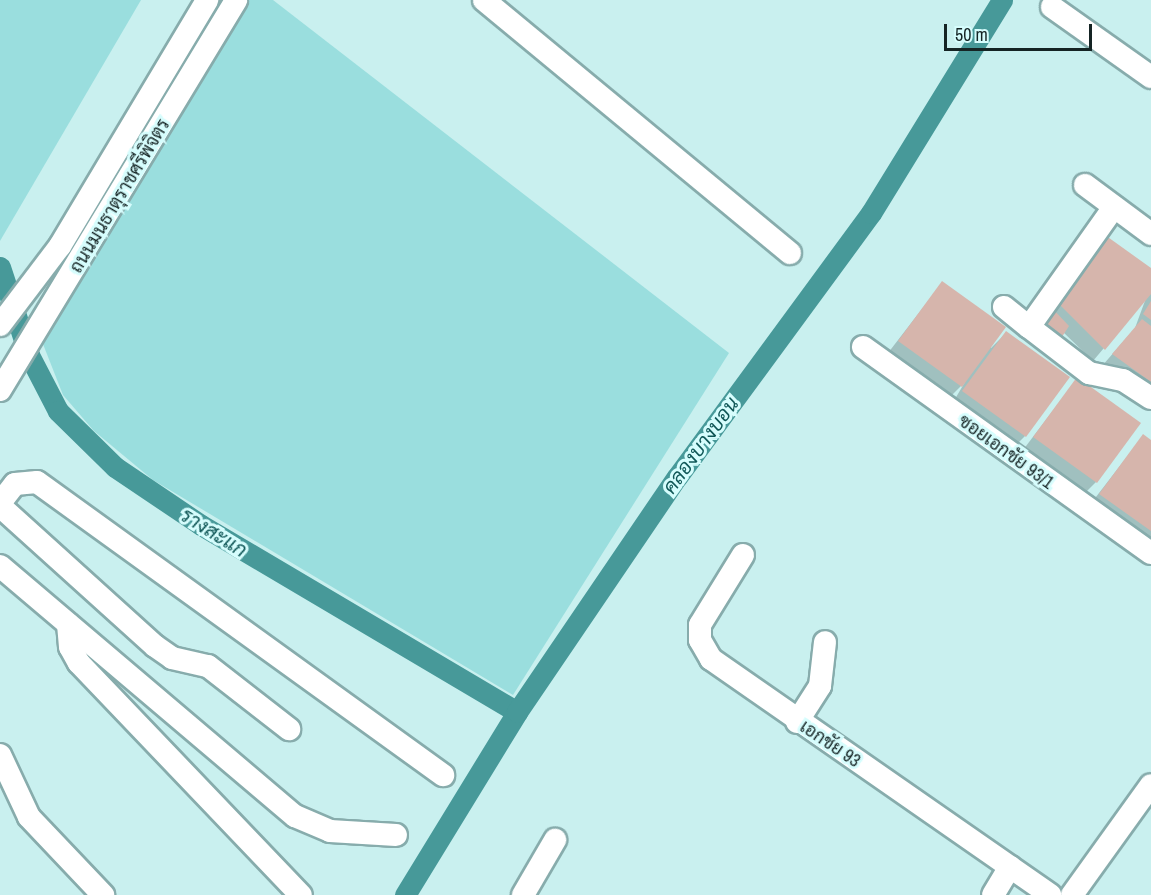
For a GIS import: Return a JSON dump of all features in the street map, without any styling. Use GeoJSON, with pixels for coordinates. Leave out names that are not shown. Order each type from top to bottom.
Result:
{"type":"FeatureCollection","features":[{"type":"Feature","properties":{"kind":"street","name":"ถนนมนธาตุราชศรีพิจิตร"},"geometry":{"type":"LineString","coordinates":[[4,319],[54,255],[207,0]]}},
{"type":"Feature","properties":{"kind":"street","name":"ถนนมนธาตุราชศรีพิจิตร"},"geometry":{"type":"LineString","coordinates":[[0,390],[13,360],[62,292],[236,0]]}},
{"type":"Feature","properties":{"kind":"street"},"geometry":{"type":"LineString","coordinates":[[484,0],[790,253]]}},
{"type":"Feature","properties":{"kind":"street"},"geometry":{"type":"LineString","coordinates":[[1052,7],[1151,77]]}},
{"type":"Feature","properties":{"kind":"street"},"geometry":{"type":"LineString","coordinates":[[1085,185],[1151,234]]}},
{"type":"Feature","properties":{"kind":"street"},"geometry":{"type":"LineString","coordinates":[[1029,327],[1114,207]]}},
{"type":"Feature","properties":{"kind":"street"},"geometry":{"type":"LineString","coordinates":[[54,255],[82,259]]}},
{"type":"Feature","properties":{"kind":"street"},"geometry":{"type":"LineString","coordinates":[[1004,307],[1089,373],[1123,380],[1151,398]]}},
{"type":"Feature","properties":{"kind":"street","name":"ซอยเอกชัย 93/1"},"geometry":{"type":"LineString","coordinates":[[863,347],[1151,553]]}},
{"type":"Feature","properties":{"kind":"street"},"geometry":{"type":"LineString","coordinates":[[288,729],[208,666],[172,658],[154,646],[0,504],[15,484],[27,478],[37,482],[443,775]]}},
{"type":"Feature","properties":{"kind":"street","name":"เอกชัย 93"},"geometry":{"type":"LineString","coordinates":[[743,555],[700,625],[700,640],[729,675],[1050,895]]}},
{"type":"Feature","properties":{"kind":"street"},"geometry":{"type":"LineString","coordinates":[[0,566],[295,816],[330,831],[396,835]]}},
{"type":"Feature","properties":{"kind":"street"},"geometry":{"type":"LineString","coordinates":[[68,624],[70,647],[80,663],[301,895]]}},
{"type":"Feature","properties":{"kind":"street"},"geometry":{"type":"LineString","coordinates":[[797,722],[820,686],[825,642]]}},
{"type":"Feature","properties":{"kind":"street"},"geometry":{"type":"LineString","coordinates":[[0,755],[29,817],[103,895]]}},
{"type":"Feature","properties":{"kind":"street"},"geometry":{"type":"LineString","coordinates":[[1072,895],[1151,785]]}},
{"type":"Feature","properties":{"kind":"street"},"geometry":{"type":"LineString","coordinates":[[523,895],[555,840]]}},
{"type":"Feature","properties":{"kind":"street"},"geometry":{"type":"LineString","coordinates":[[993,895],[1010,867]]}},
{"type":"Feature","properties":{"kind":"shaded area"},"geometry":{"type":"Polygon","coordinates":[[[0,0],[141,0],[0,241],[0,0]]]}},
{"type":"Feature","properties":{"kind":"shaded area"},"geometry":{"type":"Polygon","coordinates":[[[248,0],[273,0],[729,353],[513,695],[153,480],[94,431],[63,395],[41,339],[248,0]]]}},
{"type":"Feature","properties":{"kind":"building"},"geometry":{"type":"Polygon","coordinates":[[[1098,230],[1151,268],[1151,294],[1105,350],[1058,303],[1098,230]]]}},
{"type":"Feature","properties":{"kind":"building"},"geometry":{"type":"Polygon","coordinates":[[[942,281],[1006,327],[962,387],[898,341],[942,281]]]}},
{"type":"Feature","properties":{"kind":"building"},"geometry":{"type":"Polygon","coordinates":[[[1151,301],[1151,320],[1143,314],[1151,301]]]}},
{"type":"Feature","properties":{"kind":"building"},"geometry":{"type":"Polygon","coordinates":[[[1050,306],[1069,326],[1058,343],[1036,326],[1050,306]]]}},
{"type":"Feature","properties":{"kind":"building"},"geometry":{"type":"Polygon","coordinates":[[[1142,319],[1151,326],[1151,382],[1112,354],[1142,319]]]}},
{"type":"Feature","properties":{"kind":"building"},"geometry":{"type":"Polygon","coordinates":[[[1006,331],[1070,377],[1026,437],[962,391],[1006,331]]]}},
{"type":"Feature","properties":{"kind":"building"},"geometry":{"type":"Polygon","coordinates":[[[1077,377],[1141,423],[1097,483],[1033,437],[1077,377]]]}},
{"type":"Feature","properties":{"kind":"building"},"geometry":{"type":"Polygon","coordinates":[[[1143,434],[1151,440],[1151,531],[1099,494],[1143,434]]]}},
{"type":"Feature","properties":{"kind":"waterway","name":"คลองบางบอน"},"geometry":{"type":"LineString","coordinates":[[405,895],[517,712],[677,477],[871,213],[1002,0]]}},
{"type":"Feature","properties":{"kind":"waterway","name":"รางสะแก"},"geometry":{"type":"LineString","coordinates":[[0,267],[29,355],[58,411],[115,467],[201,525],[517,712]]}}]}
